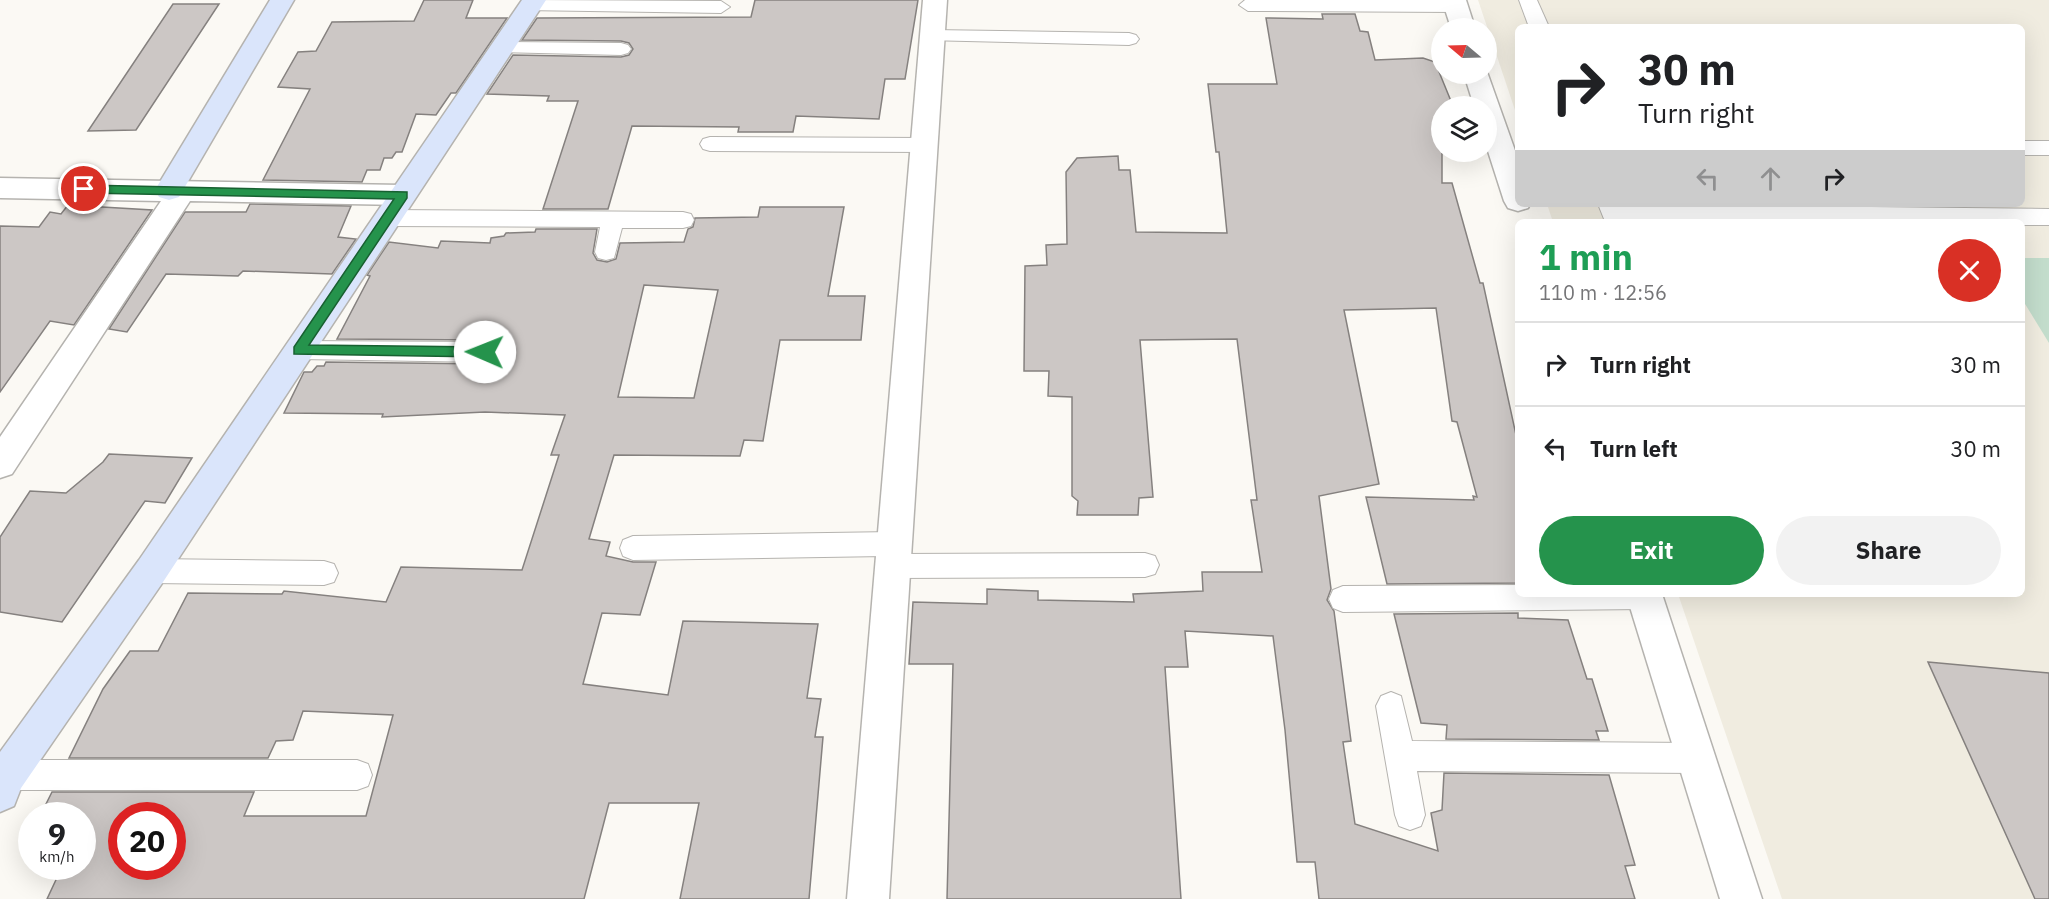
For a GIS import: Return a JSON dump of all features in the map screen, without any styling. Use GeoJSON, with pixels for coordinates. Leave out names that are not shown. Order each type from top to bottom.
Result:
{"type":"FeatureCollection","features":[{"type":"Feature","properties":{"kind":"street"},"geometry":{"type":"LineString","coordinates":[[0,464],[175,191],[282,0]]}},
{"type":"Feature","properties":{"kind":"street"},"geometry":{"type":"LineString","coordinates":[[868,899],[935,0]]}},
{"type":"Feature","properties":{"kind":"street"},"geometry":{"type":"LineString","coordinates":[[2,781],[151,571],[532,3]]}},
{"type":"Feature","properties":{"kind":"street"},"geometry":{"type":"LineString","coordinates":[[1481,84],[1515,190]]}},
{"type":"Feature","properties":{"kind":"street"},"geometry":{"type":"LineString","coordinates":[[0,188],[175,191],[395,206]]}},
{"type":"Feature","properties":{"kind":"street"},"geometry":{"type":"LineString","coordinates":[[1645,597],[1741,899]]}},
{"type":"Feature","properties":{"kind":"lane"},"geometry":{"type":"LineString","coordinates":[[1528,0],[1538,24]]}},
{"type":"Feature","properties":{"kind":"lane"},"geometry":{"type":"LineString","coordinates":[[1252,27],[1247,2],[1458,11]]}},
{"type":"Feature","properties":{"kind":"lane"},"geometry":{"type":"LineString","coordinates":[[532,3],[721,7]]}},
{"type":"Feature","properties":{"kind":"lane"},"geometry":{"type":"LineString","coordinates":[[932,36],[1129,39]]}},
{"type":"Feature","properties":{"kind":"lane"},"geometry":{"type":"LineString","coordinates":[[502,48],[621,49]]}},
{"type":"Feature","properties":{"kind":"lane"},"geometry":{"type":"LineString","coordinates":[[710,144],[924,145]]}},
{"type":"Feature","properties":{"kind":"lane"},"geometry":{"type":"LineString","coordinates":[[2025,148],[2049,148]]}},
{"type":"Feature","properties":{"kind":"lane"},"geometry":{"type":"LineString","coordinates":[[395,206],[614,219],[683,220]]}},
{"type":"Feature","properties":{"kind":"lane"},"geometry":{"type":"LineString","coordinates":[[1610,207],[1612,213],[2035,211]]}},
{"type":"Feature","properties":{"kind":"lane"},"geometry":{"type":"LineString","coordinates":[[606,252],[614,219]]}},
{"type":"Feature","properties":{"kind":"lane"},"geometry":{"type":"LineString","coordinates":[[299,350],[485,352]]}},
{"type":"Feature","properties":{"kind":"lane"},"geometry":{"type":"LineString","coordinates":[[633,548],[1145,565]]}},
{"type":"Feature","properties":{"kind":"lane"},"geometry":{"type":"LineString","coordinates":[[151,571],[324,573]]}},
{"type":"Feature","properties":{"kind":"lane"},"geometry":{"type":"LineString","coordinates":[[1343,599],[1515,597]]}},
{"type":"Feature","properties":{"kind":"lane"},"geometry":{"type":"LineString","coordinates":[[1391,706],[1410,815]]}},
{"type":"Feature","properties":{"kind":"lane"},"geometry":{"type":"LineString","coordinates":[[1400,756],[1696,758]]}},
{"type":"Feature","properties":{"kind":"lane"},"geometry":{"type":"LineString","coordinates":[[2,781],[357,775]]}},
{"type":"Feature","properties":{"kind":"shaded area"},"geometry":{"type":"Polygon","coordinates":[[[1478,0],[2049,0],[2049,899],[1782,899],[1679,597],[2025,597],[2025,219],[1552,219],[1548,207],[2025,207],[2025,24],[1515,24],[1515,110],[1497,57],[1497,18],[1484,18],[1478,0]]]}},
{"type":"Feature","properties":{"kind":"green space"},"geometry":{"type":"Polygon","coordinates":[[[2025,258],[2049,258],[2049,343],[2025,304],[2025,258]]]}},
{"type":"Feature","properties":{"kind":"building"},"geometry":{"type":"Polygon","coordinates":[[[424,0],[473,0],[466,18],[507,18],[456,93],[451,93],[436,115],[416,114],[402,152],[396,152],[392,158],[384,158],[380,170],[367,170],[362,182],[263,180],[310,89],[278,87],[298,52],[316,51],[332,22],[414,21],[424,0]]]}},
{"type":"Feature","properties":{"kind":"building"},"geometry":{"type":"Polygon","coordinates":[[[755,0],[918,0],[905,79],[885,79],[879,119],[796,116],[793,132],[738,132],[739,127],[632,126],[608,209],[543,209],[578,101],[547,101],[549,96],[487,94],[513,55],[621,57],[629,55],[633,49],[629,43],[621,41],[522,40],[537,18],[751,17],[755,0]]]}},
{"type":"Feature","properties":{"kind":"building"},"geometry":{"type":"Polygon","coordinates":[[[173,4],[219,4],[136,130],[88,131],[173,4]]]}},
{"type":"Feature","properties":{"kind":"building"},"geometry":{"type":"Polygon","coordinates":[[[1322,14],[1355,14],[1360,31],[1368,32],[1375,60],[1423,58],[1431,61],[1431,84],[1444,84],[1449,96],[1431,96],[1431,162],[1442,162],[1442,183],[1452,183],[1480,283],[1483,283],[1515,430],[1515,583],[1387,584],[1366,497],[1474,500],[1473,496],[1477,497],[1457,422],[1452,421],[1436,308],[1344,310],[1379,484],[1319,496],[1331,589],[1327,600],[1334,611],[1351,741],[1343,742],[1355,824],[1438,851],[1431,813],[1442,810],[1444,773],[1609,775],[1635,865],[1625,866],[1635,899],[1319,899],[1315,862],[1297,862],[1285,730],[1273,636],[1185,631],[1188,667],[1165,667],[1181,899],[947,899],[953,664],[909,664],[913,602],[987,604],[987,589],[1038,591],[1038,600],[1134,602],[1133,594],[1203,591],[1202,572],[1262,572],[1251,500],[1257,500],[1237,339],[1140,340],[1153,497],[1139,498],[1138,515],[1077,515],[1078,501],[1072,496],[1072,397],[1048,396],[1049,371],[1024,371],[1025,266],[1047,265],[1046,245],[1067,244],[1066,172],[1077,158],[1118,156],[1119,170],[1130,170],[1136,232],[1227,233],[1219,152],[1216,152],[1208,84],[1277,84],[1266,18],[1323,19],[1322,14]]]}},
{"type":"Feature","properties":{"kind":"building"},"geometry":{"type":"Polygon","coordinates":[[[250,204],[351,206],[338,237],[356,239],[332,274],[243,271],[238,276],[166,274],[127,332],[109,329],[185,212],[246,212],[250,204]]]}},
{"type":"Feature","properties":{"kind":"building"},"geometry":{"type":"Polygon","coordinates":[[[68,205],[152,210],[74,325],[50,321],[0,392],[0,226],[39,227],[50,212],[61,214],[68,205]]]}},
{"type":"Feature","properties":{"kind":"building"},"geometry":{"type":"Polygon","coordinates":[[[760,207],[844,207],[828,296],[865,296],[861,340],[780,340],[763,441],[744,440],[740,456],[614,455],[589,539],[610,542],[606,556],[633,562],[656,562],[640,615],[602,613],[583,684],[668,695],[683,621],[818,624],[807,698],[821,699],[815,737],[823,737],[809,899],[680,899],[699,803],[609,803],[584,899],[47,899],[56,880],[96,880],[96,802],[47,802],[52,792],[254,792],[244,816],[366,816],[393,715],[303,711],[293,740],[276,741],[268,758],[69,758],[103,689],[130,651],[158,651],[188,593],[282,594],[284,591],[386,602],[401,567],[522,570],[559,455],[551,455],[565,415],[485,412],[382,417],[383,414],[284,413],[304,372],[312,372],[317,366],[324,366],[326,362],[485,364],[496,360],[499,353],[496,344],[485,340],[337,339],[370,276],[367,275],[389,242],[438,248],[441,241],[490,243],[491,238],[504,236],[506,233],[535,232],[536,229],[597,229],[593,253],[597,260],[607,262],[616,259],[620,243],[684,242],[688,229],[693,227],[695,218],[758,217],[760,207]],[[644,285],[618,397],[694,398],[718,290],[644,285]]]}},
{"type":"Feature","properties":{"kind":"building"},"geometry":{"type":"Polygon","coordinates":[[[109,454],[192,458],[165,503],[145,501],[62,622],[0,612],[0,537],[30,491],[66,493],[103,462],[109,454]]]}},
{"type":"Feature","properties":{"kind":"building"},"geometry":{"type":"Polygon","coordinates":[[[1518,613],[1518,618],[1568,620],[1587,679],[1592,679],[1608,731],[1596,731],[1599,740],[1446,739],[1447,725],[1421,723],[1394,614],[1518,613]]]}},
{"type":"Feature","properties":{"kind":"building"},"geometry":{"type":"Polygon","coordinates":[[[1928,662],[2049,673],[2049,899],[2035,899],[1928,662]]]}},
{"type":"Feature","properties":{"kind":"route"},"geometry":{"type":"LineString","coordinates":[[84,189],[402,195],[299,350],[485,352]]}}]}
